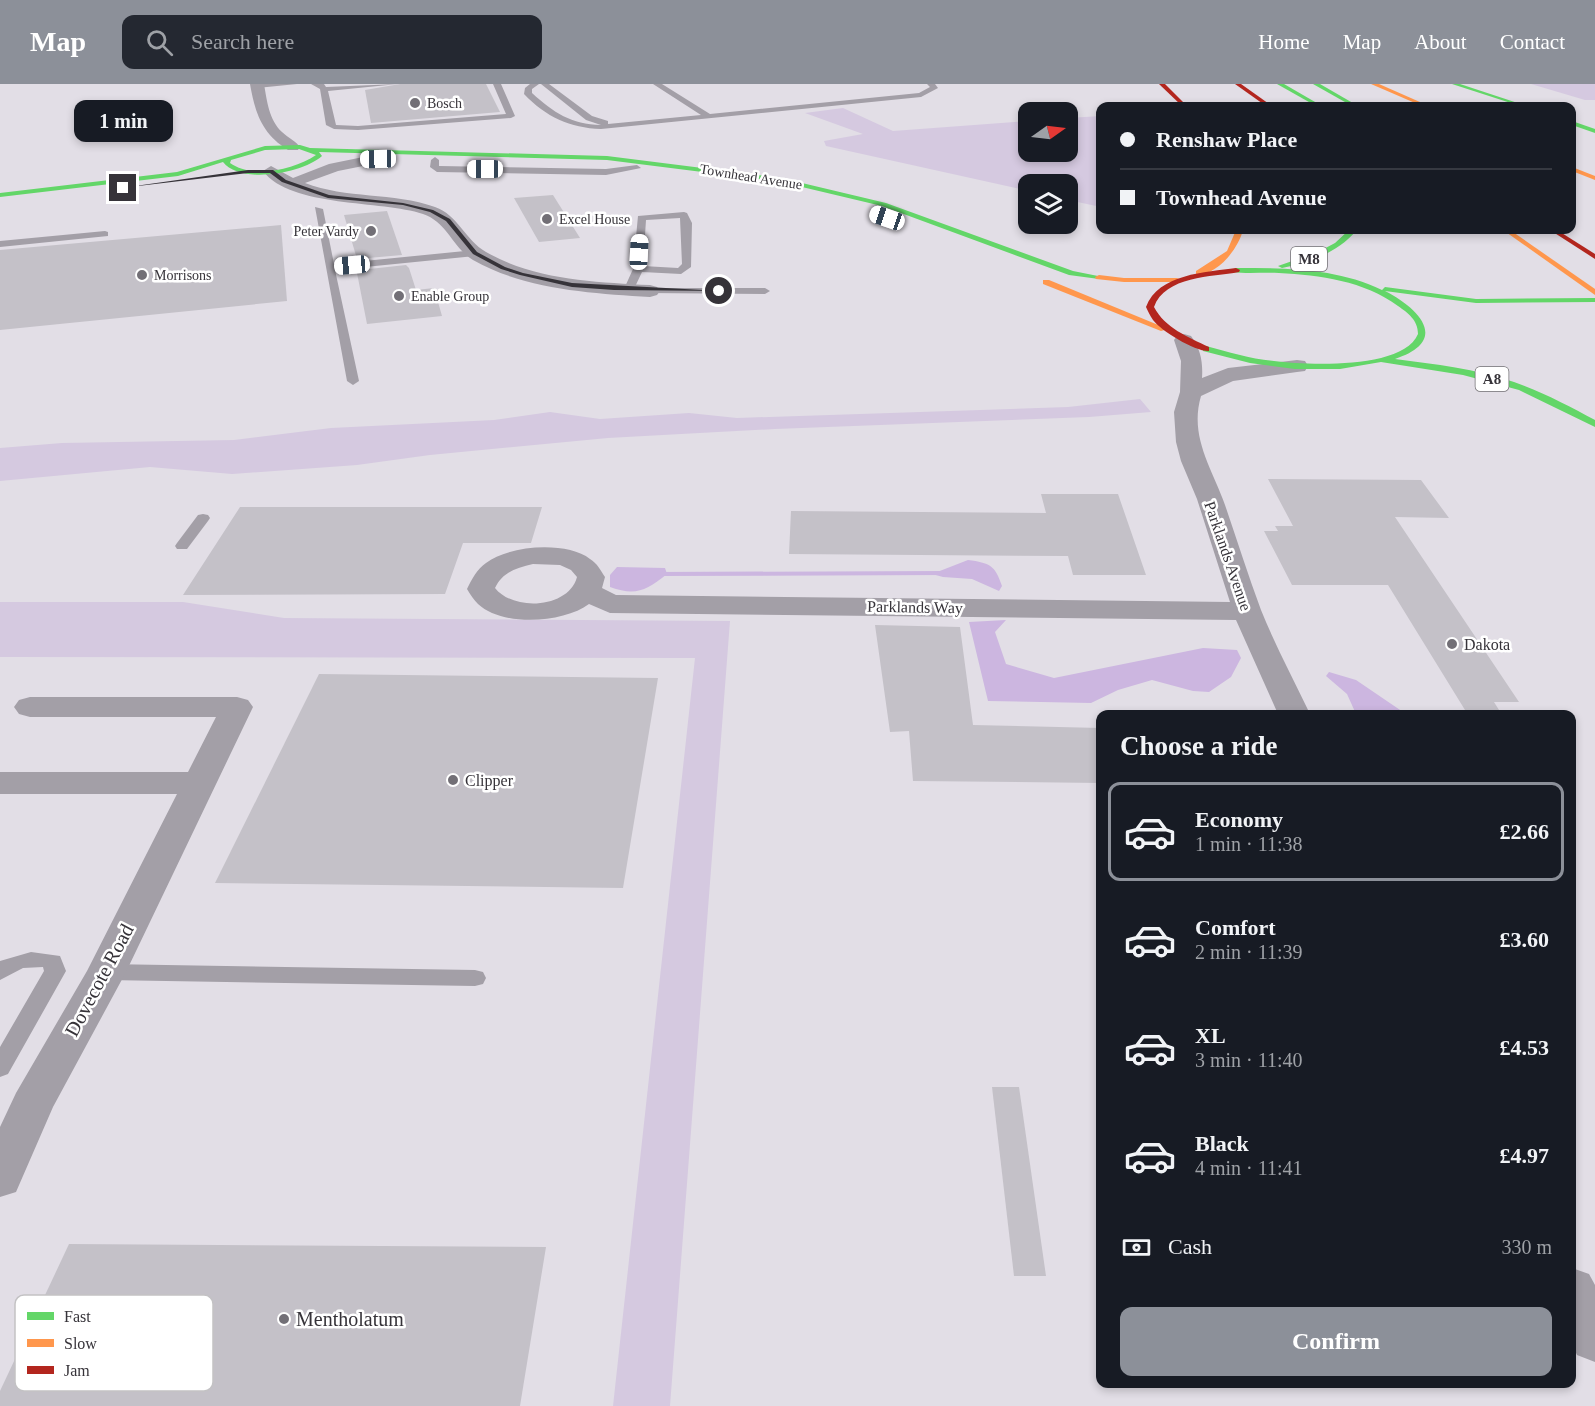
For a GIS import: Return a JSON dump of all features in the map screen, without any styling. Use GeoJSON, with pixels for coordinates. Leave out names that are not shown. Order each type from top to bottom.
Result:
{"type":"FeatureCollection","features":[{"type":"Feature","properties":{"kind":"main road"},"geometry":{"type":"LineString","coordinates":[[1162,84],[1181,102]]}},
{"type":"Feature","properties":{"kind":"main road"},"geometry":{"type":"LineString","coordinates":[[1238,84],[1263,102]]}},
{"type":"Feature","properties":{"kind":"main road"},"geometry":{"type":"LineString","coordinates":[[1280,84],[1312,102]]}},
{"type":"Feature","properties":{"kind":"main road"},"geometry":{"type":"LineString","coordinates":[[1316,84],[1348,102]]}},
{"type":"Feature","properties":{"kind":"main road"},"geometry":{"type":"LineString","coordinates":[[1374,84],[1417,102]]}},
{"type":"Feature","properties":{"kind":"main road"},"geometry":{"type":"LineString","coordinates":[[1455,84],[1511,102]]}},
{"type":"Feature","properties":{"kind":"main road"},"geometry":{"type":"LineString","coordinates":[[1576,124],[1595,131]]}},
{"type":"Feature","properties":{"kind":"main road","name":"Townhead Avenue"},"geometry":{"type":"LineString","coordinates":[[229,159],[247,151],[293,147],[305,169],[596,158],[724,171],[791,182],[884,204],[1072,273],[1124,280],[1177,280]]}},
{"type":"Feature","properties":{"kind":"main road"},"geometry":{"type":"LineString","coordinates":[[229,159],[226,163],[229,167],[248,171]]}},
{"type":"Feature","properties":{"kind":"main road"},"geometry":{"type":"LineString","coordinates":[[0,195],[178,174],[229,159]]}},
{"type":"Feature","properties":{"kind":"main road","name":"Townhead Avenue"},"geometry":{"type":"LineString","coordinates":[[378,159],[522,161],[637,168],[742,183],[824,200],[908,225],[975,252]]}},
{"type":"Feature","properties":{"kind":"main road"},"geometry":{"type":"LineString","coordinates":[[0,202],[248,171],[271,171]]}},
{"type":"Feature","properties":{"kind":"main road"},"geometry":{"type":"LineString","coordinates":[[1576,171],[1595,178]]}},
{"type":"Feature","properties":{"kind":"main road"},"geometry":{"type":"LineString","coordinates":[[1198,274],[1220,261],[1236,247],[1238,234]]}},
{"type":"Feature","properties":{"kind":"main road","name":"M8"},"geometry":{"type":"LineString","coordinates":[[1256,270],[1296,263],[1319,256],[1344,242],[1350,234]]}},
{"type":"Feature","properties":{"kind":"main road"},"geometry":{"type":"LineString","coordinates":[[1512,234],[1595,293]]}},
{"type":"Feature","properties":{"kind":"main road"},"geometry":{"type":"LineString","coordinates":[[1559,234],[1595,256]]}},
{"type":"Feature","properties":{"kind":"main road"},"geometry":{"type":"LineString","coordinates":[[1362,286],[1399,302],[1420,321],[1423,331],[1420,339],[1412,348],[1382,360],[1343,366],[1297,366],[1234,357],[1184,340],[1164,328],[1154,319],[1150,310],[1150,301],[1155,293],[1177,280],[1198,274],[1256,270],[1311,274],[1362,286],[1476,301],[1595,300]]}},
{"type":"Feature","properties":{"kind":"main road"},"geometry":{"type":"LineString","coordinates":[[1028,274],[1132,318],[1164,328]]}},
{"type":"Feature","properties":{"kind":"main road"},"geometry":{"type":"LineString","coordinates":[[1420,321],[1476,301]]}},
{"type":"Feature","properties":{"kind":"main road","name":"A8"},"geometry":{"type":"LineString","coordinates":[[1382,360],[1448,369],[1503,382],[1528,390],[1595,424]]}},
{"type":"Feature","properties":{"kind":"street"},"geometry":{"type":"LineString","coordinates":[[257,85],[268,126],[279,139],[293,147]]}},
{"type":"Feature","properties":{"kind":"street"},"geometry":{"type":"LineString","coordinates":[[247,151],[261,140],[268,126]]}},
{"type":"Feature","properties":{"kind":"street"},"geometry":{"type":"LineString","coordinates":[[271,171],[284,181],[305,169],[378,159]]}},
{"type":"Feature","properties":{"kind":"street"},"geometry":{"type":"LineString","coordinates":[[305,169],[328,196],[403,204],[431,211],[448,220],[475,253],[503,268],[572,285],[650,291]]}},
{"type":"Feature","properties":{"kind":"street","name":"Parklands Avenue"},"geometry":{"type":"LineString","coordinates":[[1184,340],[1192,362],[1191,392],[1185,412],[1188,442],[1193,461],[1210,499],[1247,611],[1292,710]]}},
{"type":"Feature","properties":{"kind":"street"},"geometry":{"type":"LineString","coordinates":[[1191,392],[1228,375],[1253,369],[1297,366]]}},
{"type":"Feature","properties":{"kind":"street","name":"Parklands Way"},"geometry":{"type":"LineString","coordinates":[[586,591],[610,604],[1247,611]]}},
{"type":"Feature","properties":{"kind":"street","name":"Dovecote Road"},"geometry":{"type":"LineString","coordinates":[[0,1178],[32,1106],[106,972],[237,707],[30,706]]}},
{"type":"Feature","properties":{"kind":"street"},"geometry":{"type":"LineString","coordinates":[[0,783],[198,783]]}},
{"type":"Feature","properties":{"kind":"street"},"geometry":{"type":"LineString","coordinates":[[1576,1298],[1595,1338]]}},
{"type":"Feature","properties":{"kind":"lane"},"geometry":{"type":"LineString","coordinates":[[257,85],[293,84]]}},
{"type":"Feature","properties":{"kind":"lane"},"geometry":{"type":"LineString","coordinates":[[315,84],[321,85],[324,89],[330,125],[344,128],[402,128],[466,124],[511,116],[497,84]]}},
{"type":"Feature","properties":{"kind":"lane"},"geometry":{"type":"LineString","coordinates":[[324,89],[394,84]]}},
{"type":"Feature","properties":{"kind":"lane"},"geometry":{"type":"LineString","coordinates":[[535,84],[529,88],[528,94],[557,119],[585,127],[921,95],[934,88],[931,84]]}},
{"type":"Feature","properties":{"kind":"lane"},"geometry":{"type":"LineString","coordinates":[[545,84],[595,121],[622,125]]}},
{"type":"Feature","properties":{"kind":"lane"},"geometry":{"type":"LineString","coordinates":[[657,84],[706,115]]}},
{"type":"Feature","properties":{"kind":"lane"},"geometry":{"type":"LineString","coordinates":[[367,127],[368,139]]}},
{"type":"Feature","properties":{"kind":"lane"},"geometry":{"type":"LineString","coordinates":[[318,209],[332,267],[353,381]]}},
{"type":"Feature","properties":{"kind":"lane"},"geometry":{"type":"LineString","coordinates":[[629,289],[638,269],[641,218],[684,215],[687,223],[687,264],[681,270],[638,269]]}},
{"type":"Feature","properties":{"kind":"lane"},"geometry":{"type":"LineString","coordinates":[[0,244],[105,234]]}},
{"type":"Feature","properties":{"kind":"lane"},"geometry":{"type":"LineString","coordinates":[[332,267],[475,253]]}},
{"type":"Feature","properties":{"kind":"lane"},"geometry":{"type":"LineString","coordinates":[[650,291],[765,291]]}},
{"type":"Feature","properties":{"kind":"lane"},"geometry":{"type":"LineString","coordinates":[[182,546],[203,518]]}},
{"type":"Feature","properties":{"kind":"lane"},"geometry":{"type":"LineString","coordinates":[[0,972],[7,966],[20,961],[39,958],[52,961],[55,971],[0,1068]]}},
{"type":"Feature","properties":{"kind":"lane"},"geometry":{"type":"LineString","coordinates":[[106,972],[475,978]]}},
{"type":"Feature","properties":{"kind":"shaded area"},"geometry":{"type":"Polygon","coordinates":[[[1531,84],[1595,84],[1595,100],[1585,100],[1531,84]]]}},
{"type":"Feature","properties":{"kind":"shaded area"},"geometry":{"type":"Polygon","coordinates":[[[843,108],[893,131],[1018,122],[1018,162],[1078,162],[1078,117],[1096,116],[1096,206],[1078,202],[1078,174],[1018,174],[1018,189],[826,146],[824,141],[863,134],[805,113],[843,108]]]}},
{"type":"Feature","properties":{"kind":"shaded area"},"geometry":{"type":"Polygon","coordinates":[[[1140,399],[1151,412],[1089,417],[608,438],[430,455],[357,465],[232,474],[150,467],[0,481],[0,448],[62,443],[234,440],[331,428],[494,420],[550,412],[600,419],[689,413],[737,418],[1068,407],[1140,399]]]}},
{"type":"Feature","properties":{"kind":"shaded area"},"geometry":{"type":"Polygon","coordinates":[[[968,560],[982,562],[994,569],[1002,586],[999,591],[972,579],[932,574],[968,560]]]}},
{"type":"Feature","properties":{"kind":"shaded area"},"geometry":{"type":"Polygon","coordinates":[[[617,567],[665,568],[667,574],[646,588],[626,591],[610,587],[610,575],[617,567]]]}},
{"type":"Feature","properties":{"kind":"shaded area"},"geometry":{"type":"Polygon","coordinates":[[[0,602],[183,602],[284,618],[730,621],[670,1406],[613,1406],[695,658],[0,657],[0,602]]]}},
{"type":"Feature","properties":{"kind":"shaded area"},"geometry":{"type":"Polygon","coordinates":[[[1006,620],[995,632],[1006,664],[1054,678],[1203,648],[1237,650],[1241,658],[1231,677],[1209,692],[1193,691],[1152,680],[1118,690],[1091,703],[988,701],[969,622],[1006,620]]]}},
{"type":"Feature","properties":{"kind":"shaded area"},"geometry":{"type":"Polygon","coordinates":[[[1329,672],[1356,680],[1400,710],[1354,710],[1347,694],[1326,676],[1329,672]]]}},
{"type":"Feature","properties":{"kind":"building","name":"Bosch"},"geometry":{"type":"Polygon","coordinates":[[[400,84],[486,84],[500,112],[371,123],[365,90],[400,84]]]}},
{"type":"Feature","properties":{"kind":"building","name":"Excel House"},"geometry":{"type":"Polygon","coordinates":[[[553,195],[580,238],[539,242],[514,198],[553,195]]]}},
{"type":"Feature","properties":{"kind":"building","name":"Peter Vardy"},"geometry":{"type":"Polygon","coordinates":[[[387,211],[402,255],[357,259],[344,215],[387,211]]]}},
{"type":"Feature","properties":{"kind":"building","name":"Morrisons"},"geometry":{"type":"Polygon","coordinates":[[[281,225],[287,301],[0,330],[0,250],[281,225]]]}},
{"type":"Feature","properties":{"kind":"building","name":"Enable Group"},"geometry":{"type":"Polygon","coordinates":[[[406,265],[416,290],[434,288],[442,316],[367,324],[357,273],[360,273],[360,270],[406,265]]]}},
{"type":"Feature","properties":{"kind":"building","name":"Dakota"},"geometry":{"type":"Polygon","coordinates":[[[1268,479],[1421,480],[1449,518],[1395,517],[1519,702],[1494,702],[1499,710],[1465,710],[1388,585],[1292,585],[1264,531],[1278,531],[1275,526],[1293,526],[1268,479]]]}},
{"type":"Feature","properties":{"kind":"building"},"geometry":{"type":"Polygon","coordinates":[[[1041,494],[1118,494],[1146,575],[1073,575],[1068,556],[789,554],[791,511],[1046,513],[1041,494]]]}},
{"type":"Feature","properties":{"kind":"building"},"geometry":{"type":"Polygon","coordinates":[[[240,507],[542,507],[531,543],[463,543],[445,594],[183,595],[240,507]]]}},
{"type":"Feature","properties":{"kind":"building"},"geometry":{"type":"Polygon","coordinates":[[[875,625],[960,627],[973,725],[1096,728],[1096,783],[913,781],[909,731],[890,732],[875,625]]]}},
{"type":"Feature","properties":{"kind":"building","name":"Clipper"},"geometry":{"type":"Polygon","coordinates":[[[319,674],[658,678],[623,888],[215,883],[319,674]]]}},
{"type":"Feature","properties":{"kind":"building"},"geometry":{"type":"Polygon","coordinates":[[[992,1087],[1019,1087],[1046,1276],[1014,1276],[992,1087]]]}},
{"type":"Feature","properties":{"kind":"building","name":"Mentholatum"},"geometry":{"type":"Polygon","coordinates":[[[69,1244],[546,1247],[520,1406],[0,1406],[0,1391],[15,1359],[15,1391],[213,1391],[213,1295],[45,1295],[69,1244]]]}},
{"type":"Feature","properties":{"kind":"waterway"},"geometry":{"type":"LineString","coordinates":[[655,574],[945,573]]}},
{"type":"Feature","properties":{"kind":"traffic: fast"},"geometry":{"type":"LineString","coordinates":[[1280,84],[1312,102]]}},
{"type":"Feature","properties":{"kind":"traffic: fast"},"geometry":{"type":"LineString","coordinates":[[1316,84],[1348,102]]}},
{"type":"Feature","properties":{"kind":"traffic: fast"},"geometry":{"type":"LineString","coordinates":[[1455,84],[1511,102]]}},
{"type":"Feature","properties":{"kind":"traffic: fast"},"geometry":{"type":"LineString","coordinates":[[1576,124],[1595,131]]}},
{"type":"Feature","properties":{"kind":"traffic: fast"},"geometry":{"type":"LineString","coordinates":[[0,195],[178,174],[265,148],[300,147],[317,153],[319,156],[300,166],[272,172],[244,171],[233,168],[226,163],[229,159]]}},
{"type":"Feature","properties":{"kind":"traffic: fast"},"geometry":{"type":"LineString","coordinates":[[311,150],[607,158],[781,180],[884,204],[1072,273],[1099,277]]}},
{"type":"Feature","properties":{"kind":"traffic: fast"},"geometry":{"type":"LineString","coordinates":[[1282,266],[1321,254],[1350,234]]}},
{"type":"Feature","properties":{"kind":"traffic: fast"},"geometry":{"type":"LineString","coordinates":[[1206,349],[1272,364],[1318,367],[1386,359],[1402,354],[1420,340],[1421,324],[1413,313],[1392,298],[1372,288],[1328,276],[1281,271],[1236,270]]}},
{"type":"Feature","properties":{"kind":"traffic: fast"},"geometry":{"type":"LineString","coordinates":[[1385,289],[1476,301],[1595,300]]}},
{"type":"Feature","properties":{"kind":"traffic: fast"},"geometry":{"type":"LineString","coordinates":[[1382,360],[1447,369],[1495,379],[1544,397],[1595,424]]}},
{"type":"Feature","properties":{"kind":"traffic: slow"},"geometry":{"type":"LineString","coordinates":[[1374,84],[1417,102]]}},
{"type":"Feature","properties":{"kind":"traffic: slow"},"geometry":{"type":"LineString","coordinates":[[1576,171],[1595,178]]}},
{"type":"Feature","properties":{"kind":"traffic: slow"},"geometry":{"type":"LineString","coordinates":[[1199,273],[1225,257],[1234,246],[1238,234]]}},
{"type":"Feature","properties":{"kind":"traffic: slow"},"geometry":{"type":"LineString","coordinates":[[1512,234],[1595,293]]}},
{"type":"Feature","properties":{"kind":"traffic: slow"},"geometry":{"type":"LineString","coordinates":[[1099,277],[1124,280],[1177,280]]}},
{"type":"Feature","properties":{"kind":"traffic: slow"},"geometry":{"type":"LineString","coordinates":[[1046,282],[1164,329]]}},
{"type":"Feature","properties":{"kind":"traffic: jam"},"geometry":{"type":"LineString","coordinates":[[1162,84],[1181,102]]}},
{"type":"Feature","properties":{"kind":"traffic: jam"},"geometry":{"type":"LineString","coordinates":[[1238,84],[1263,102]]}},
{"type":"Feature","properties":{"kind":"traffic: jam"},"geometry":{"type":"LineString","coordinates":[[1559,234],[1595,257]]}},
{"type":"Feature","properties":{"kind":"traffic: jam"},"geometry":{"type":"LineString","coordinates":[[1206,349],[1174,333],[1156,319],[1150,307],[1154,296],[1167,286],[1185,279],[1236,270]]}},
{"type":"Feature","properties":{"kind":"place","name":"Bosch"},"geometry":{"type":"Point","coordinates":[415,103]}},
{"type":"Feature","properties":{"kind":"place","name":"Excel House"},"geometry":{"type":"Point","coordinates":[547,219]}},
{"type":"Feature","properties":{"kind":"place","name":"Peter Vardy"},"geometry":{"type":"Point","coordinates":[371,231]}},
{"type":"Feature","properties":{"kind":"place","name":"Morrisons"},"geometry":{"type":"Point","coordinates":[142,275]}},
{"type":"Feature","properties":{"kind":"place","name":"Enable Group"},"geometry":{"type":"Point","coordinates":[399,296]}},
{"type":"Feature","properties":{"kind":"place","name":"Dakota"},"geometry":{"type":"Point","coordinates":[1452,644]}},
{"type":"Feature","properties":{"kind":"place","name":"Clipper"},"geometry":{"type":"Point","coordinates":[453,780]}},
{"type":"Feature","properties":{"kind":"place","name":"Mentholatum"},"geometry":{"type":"Point","coordinates":[284,1319]}},
{"type":"Feature","properties":{"kind":"route"},"geometry":{"type":"LineString","coordinates":[[123,188],[248,171],[271,171],[284,181],[328,196],[363,198],[431,211],[448,220],[475,253],[503,268],[522,274],[572,285],[614,289],[719,291]]}}]}
